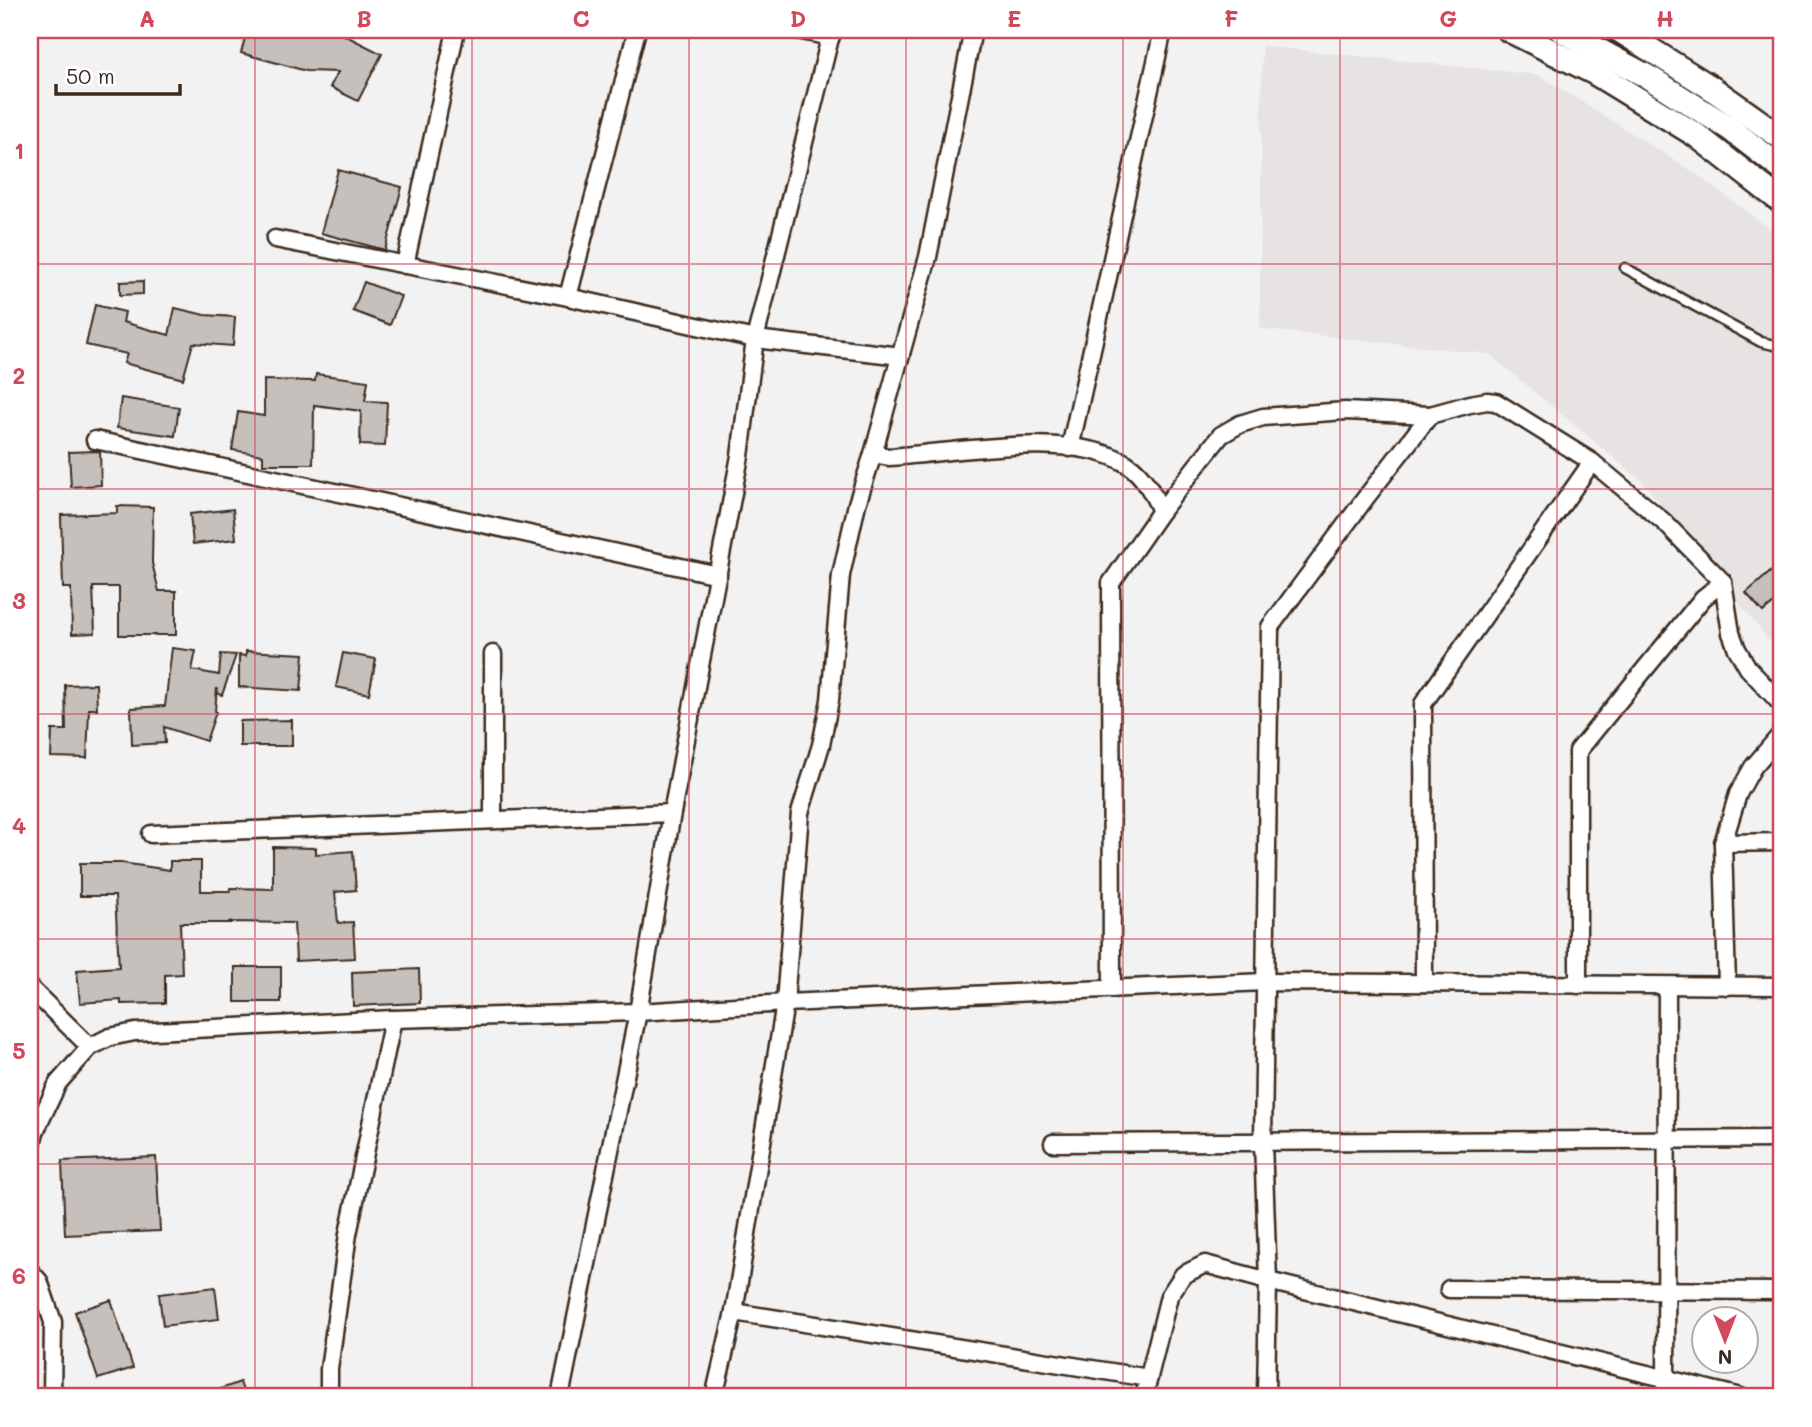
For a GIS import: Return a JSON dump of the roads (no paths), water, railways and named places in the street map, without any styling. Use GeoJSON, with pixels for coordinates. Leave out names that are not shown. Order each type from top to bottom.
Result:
{"type":"FeatureCollection","features":[{"type":"Feature","properties":{"kind":"main road"},"geometry":{"type":"LineString","coordinates":[[1509,30],[1595,74],[1696,135],[1782,202]]}},
{"type":"Feature","properties":{"kind":"main road"},"geometry":{"type":"LineString","coordinates":[[1561,30],[1650,78],[1729,128],[1782,169]]}},
{"type":"Feature","properties":{"kind":"main road"},"geometry":{"type":"LineString","coordinates":[[1619,30],[1710,87],[1782,138]]}},
{"type":"Feature","properties":{"kind":"street"},"geometry":{"type":"LineString","coordinates":[[405,265],[456,30]]}},
{"type":"Feature","properties":{"kind":"street"},"geometry":{"type":"LineString","coordinates":[[568,297],[637,30]]}},
{"type":"Feature","properties":{"kind":"street"},"geometry":{"type":"LineString","coordinates":[[560,1397],[638,1012],[672,813],[740,456],[755,339],[831,34],[797,30]]}},
{"type":"Feature","properties":{"kind":"street"},"geometry":{"type":"LineString","coordinates":[[714,1397],[734,1312],[785,1003],[800,813],[821,745],[830,700],[841,575],[857,504],[928,257],[973,30]]}},
{"type":"Feature","properties":{"kind":"street"},"geometry":{"type":"LineString","coordinates":[[1070,448],[1164,30]]}},
{"type":"Feature","properties":{"kind":"street"},"geometry":{"type":"LineString","coordinates":[[275,239],[568,297],[755,339],[901,356]]}},
{"type":"Feature","properties":{"kind":"street"},"geometry":{"type":"LineString","coordinates":[[1112,989],[1111,583],[1161,511],[1221,435],[1240,424],[1263,417],[1345,411],[1430,415],[1470,404],[1496,402],[1592,463],[1664,522],[1723,582],[1731,633],[1737,649],[1748,668],[1782,705]]}},
{"type":"Feature","properties":{"kind":"street"},"geometry":{"type":"LineString","coordinates":[[1266,1397],[1268,1281],[1263,1142],[1269,627],[1430,415]]}},
{"type":"Feature","properties":{"kind":"street"},"geometry":{"type":"LineString","coordinates":[[95,440],[718,575]]}},
{"type":"Feature","properties":{"kind":"street"},"geometry":{"type":"LineString","coordinates":[[873,454],[889,457],[1041,445],[1099,452],[1128,465],[1149,486],[1161,511]]}},
{"type":"Feature","properties":{"kind":"street"},"geometry":{"type":"LineString","coordinates":[[1424,983],[1423,704],[1592,463]]}},
{"type":"Feature","properties":{"kind":"street"},"geometry":{"type":"LineString","coordinates":[[1578,985],[1578,751],[1703,598],[1723,582]]}},
{"type":"Feature","properties":{"kind":"street"},"geometry":{"type":"LineString","coordinates":[[493,654],[494,820]]}},
{"type":"Feature","properties":{"kind":"street"},"geometry":{"type":"LineString","coordinates":[[1727,986],[1723,843],[1738,794],[1753,767],[1782,733]]}},
{"type":"Feature","properties":{"kind":"street"},"geometry":{"type":"LineString","coordinates":[[151,834],[672,813]]}},
{"type":"Feature","properties":{"kind":"street"},"geometry":{"type":"LineString","coordinates":[[1723,843],[1782,842]]}},
{"type":"Feature","properties":{"kind":"street"},"geometry":{"type":"LineString","coordinates":[[30,1152],[35,1132],[58,1083],[90,1047],[110,1037],[135,1032],[393,1019],[638,1012],[1265,982],[1782,986]]}},
{"type":"Feature","properties":{"kind":"street"},"geometry":{"type":"LineString","coordinates":[[1666,1397],[1667,986]]}},
{"type":"Feature","properties":{"kind":"street"},"geometry":{"type":"LineString","coordinates":[[30,988],[90,1047]]}},
{"type":"Feature","properties":{"kind":"street"},"geometry":{"type":"LineString","coordinates":[[329,1397],[329,1369],[348,1234],[393,1019]]}},
{"type":"Feature","properties":{"kind":"street"},"geometry":{"type":"LineString","coordinates":[[1053,1143],[1782,1139]]}},
{"type":"Feature","properties":{"kind":"street"},"geometry":{"type":"LineString","coordinates":[[1143,1397],[1169,1296],[1183,1275],[1205,1264],[1741,1397]]}},
{"type":"Feature","properties":{"kind":"street"},"geometry":{"type":"LineString","coordinates":[[30,1271],[39,1281],[53,1322],[52,1397]]}},
{"type":"Feature","properties":{"kind":"street"},"geometry":{"type":"LineString","coordinates":[[1449,1289],[1782,1291]]}},
{"type":"Feature","properties":{"kind":"street"},"geometry":{"type":"LineString","coordinates":[[734,1312],[1149,1378]]}},
{"type":"Feature","properties":{"kind":"lane"},"geometry":{"type":"LineString","coordinates":[[1625,268],[1761,342],[1774,345],[1782,342]]}}]}
